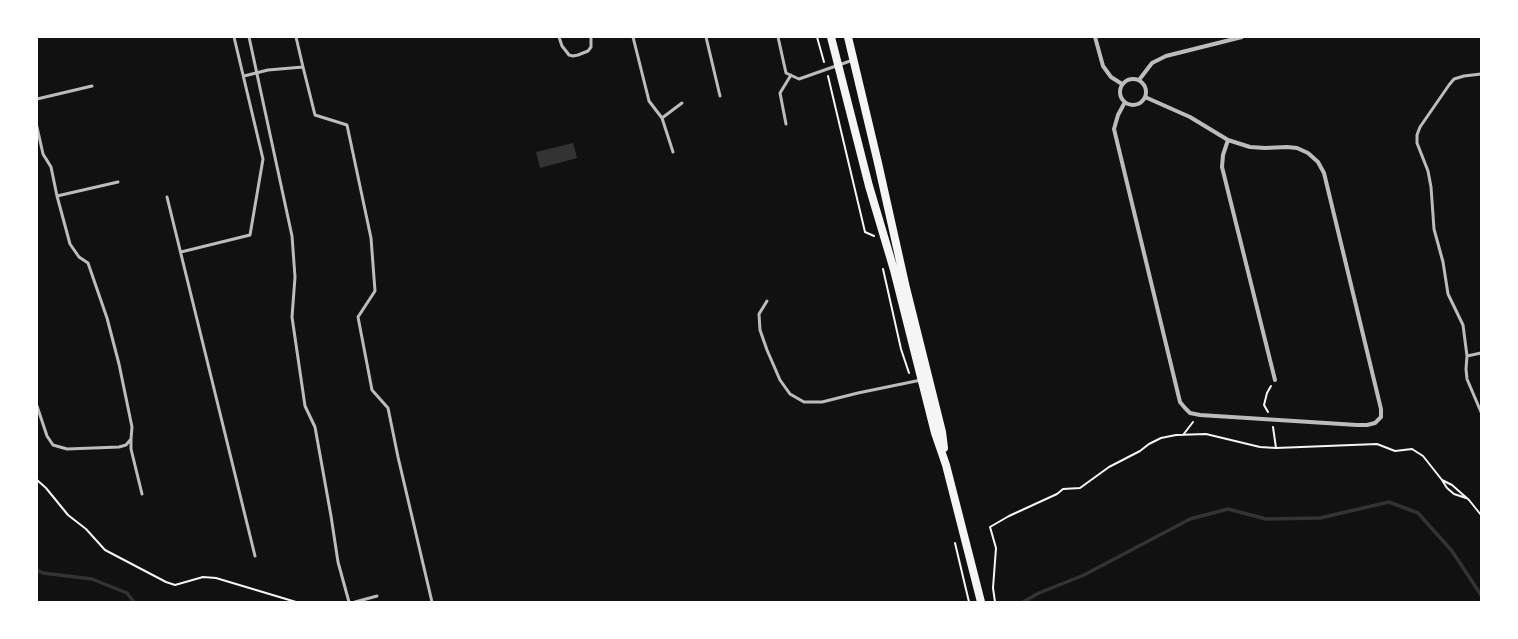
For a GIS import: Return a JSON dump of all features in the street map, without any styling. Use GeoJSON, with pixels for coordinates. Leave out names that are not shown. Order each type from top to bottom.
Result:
{"type":"FeatureCollection","features":[{"type":"Feature","properties":{"kind":"main road"},"geometry":{"type":"LineString","coordinates":[[831,37],[869,186],[894,270],[935,433],[946,465],[980,602]]}},
{"type":"Feature","properties":{"kind":"main road"},"geometry":{"type":"LineString","coordinates":[[848,37],[906,288],[942,432],[946,465]]}},
{"type":"Feature","properties":{"kind":"street"},"geometry":{"type":"LineString","coordinates":[[1096,37],[1103,66],[1111,77],[1122,84]]}},
{"type":"Feature","properties":{"kind":"street"},"geometry":{"type":"LineString","coordinates":[[1139,80],[1152,63],[1166,56],[1242,37]]}},
{"type":"Feature","properties":{"kind":"street"},"geometry":{"type":"LineString","coordinates":[[1132,79],[1139,80],[1144,86],[1146,93],[1145,97],[1136,105],[1128,104],[1120,96],[1120,88],[1122,84],[1132,79]]}},
{"type":"Feature","properties":{"kind":"street"},"geometry":{"type":"LineString","coordinates":[[1125,102],[1118,115],[1114,129],[1180,402],[1190,413],[1200,415],[1367,425],[1375,423],[1380,417],[1381,409],[1324,173],[1318,162],[1308,153],[1297,148],[1250,147],[1228,140],[1190,118],[1145,97]]}},
{"type":"Feature","properties":{"kind":"street"},"geometry":{"type":"LineString","coordinates":[[1228,140],[1223,155],[1222,167],[1274,380]]}},
{"type":"Feature","properties":{"kind":"lane"},"geometry":{"type":"LineString","coordinates":[[181,252],[250,235],[263,159],[234,37]]}},
{"type":"Feature","properties":{"kind":"lane"},"geometry":{"type":"LineString","coordinates":[[249,37],[292,236],[295,277],[292,317],[305,406],[314,427],[338,562],[349,602]]}},
{"type":"Feature","properties":{"kind":"lane"},"geometry":{"type":"LineString","coordinates":[[296,37],[315,115],[347,125],[371,238],[375,291],[358,317],[372,390],[388,408],[432,602]]}},
{"type":"Feature","properties":{"kind":"lane"},"geometry":{"type":"LineString","coordinates":[[559,37],[562,46],[569,55],[578,56],[588,51],[591,47],[591,37]]}},
{"type":"Feature","properties":{"kind":"lane"},"geometry":{"type":"LineString","coordinates":[[633,37],[649,101],[662,118],[673,152]]}},
{"type":"Feature","properties":{"kind":"lane"},"geometry":{"type":"LineString","coordinates":[[706,37],[720,96]]}},
{"type":"Feature","properties":{"kind":"lane"},"geometry":{"type":"LineString","coordinates":[[778,37],[786,73],[799,79],[853,60]]}},
{"type":"Feature","properties":{"kind":"lane"},"geometry":{"type":"LineString","coordinates":[[244,76],[268,70],[303,67]]}},
{"type":"Feature","properties":{"kind":"lane"},"geometry":{"type":"LineString","coordinates":[[1481,74],[1454,79],[1420,128],[1417,135],[1417,143],[1429,176],[1434,228],[1443,262],[1448,294],[1463,325],[1468,379],[1481,412]]}},
{"type":"Feature","properties":{"kind":"lane"},"geometry":{"type":"LineString","coordinates":[[786,124],[780,93],[791,75]]}},
{"type":"Feature","properties":{"kind":"lane"},"geometry":{"type":"LineString","coordinates":[[37,99],[92,86]]}},
{"type":"Feature","properties":{"kind":"lane"},"geometry":{"type":"LineString","coordinates":[[662,118],[682,103]]}},
{"type":"Feature","properties":{"kind":"lane"},"geometry":{"type":"LineString","coordinates":[[37,128],[43,154],[51,167],[70,244],[79,256],[88,263],[107,318],[119,364],[132,433],[131,449],[142,494]]}},
{"type":"Feature","properties":{"kind":"lane"},"geometry":{"type":"LineString","coordinates":[[37,155],[43,154]]}},
{"type":"Feature","properties":{"kind":"lane"},"geometry":{"type":"LineString","coordinates":[[57,196],[118,182]]}},
{"type":"Feature","properties":{"kind":"lane"},"geometry":{"type":"LineString","coordinates":[[168,197],[255,556]]}},
{"type":"Feature","properties":{"kind":"lane"},"geometry":{"type":"LineString","coordinates":[[767,301],[759,314],[760,330],[767,350],[780,380],[790,394],[804,402],[822,402],[921,380]]}},
{"type":"Feature","properties":{"kind":"lane"},"geometry":{"type":"LineString","coordinates":[[1467,356],[1481,353]]}},
{"type":"Feature","properties":{"kind":"lane"},"geometry":{"type":"LineString","coordinates":[[37,406],[48,436],[53,445],[67,449],[119,447],[126,445],[131,439]]}},
{"type":"Feature","properties":{"kind":"lane"},"geometry":{"type":"LineString","coordinates":[[355,602],[377,596]]}},
{"type":"Feature","properties":{"kind":"path"},"geometry":{"type":"LineString","coordinates":[[817,37],[865,232],[875,237]]}},
{"type":"Feature","properties":{"kind":"path"},"geometry":{"type":"LineString","coordinates":[[882,265],[901,349],[912,382]]}},
{"type":"Feature","properties":{"kind":"path"},"geometry":{"type":"LineString","coordinates":[[1264,405],[1267,393]]}},
{"type":"Feature","properties":{"kind":"path"},"geometry":{"type":"LineString","coordinates":[[1183,434],[1200,415]]}},
{"type":"Feature","properties":{"kind":"path"},"geometry":{"type":"LineString","coordinates":[[1272,420],[1276,448]]}},
{"type":"Feature","properties":{"kind":"path"},"geometry":{"type":"LineString","coordinates":[[995,602],[993,588],[996,548],[990,527],[1056,494],[1063,489],[1080,488],[1109,468],[1161,438],[1183,434],[1206,434],[1260,447],[1276,448],[1377,444],[1394,451],[1412,449],[1423,456],[1447,488],[1454,494],[1469,500]]}},
{"type":"Feature","properties":{"kind":"path"},"geometry":{"type":"LineString","coordinates":[[37,480],[46,488],[68,515],[86,529],[105,550],[166,582],[175,585],[203,577],[216,578],[296,602]]}},
{"type":"Feature","properties":{"kind":"path"},"geometry":{"type":"LineString","coordinates":[[1442,480],[1452,485],[1469,500],[1481,515]]}},
{"type":"Feature","properties":{"kind":"path"},"geometry":{"type":"LineString","coordinates":[[954,540],[969,602]]}},
{"type":"Feature","properties":{"kind":"shaded area"},"geometry":{"type":"Polygon","coordinates":[[[573,143],[577,158],[540,168],[536,152],[573,143]]]}},
{"type":"Feature","properties":{"kind":"waterway"},"geometry":{"type":"LineString","coordinates":[[1023,602],[1039,593],[1084,575],[1190,519],[1228,509],[1266,519],[1320,518],[1389,502],[1418,513],[1452,551],[1481,595]]}},
{"type":"Feature","properties":{"kind":"waterway"},"geometry":{"type":"LineString","coordinates":[[37,570],[43,573],[92,579],[127,593],[134,602]]}}]}
